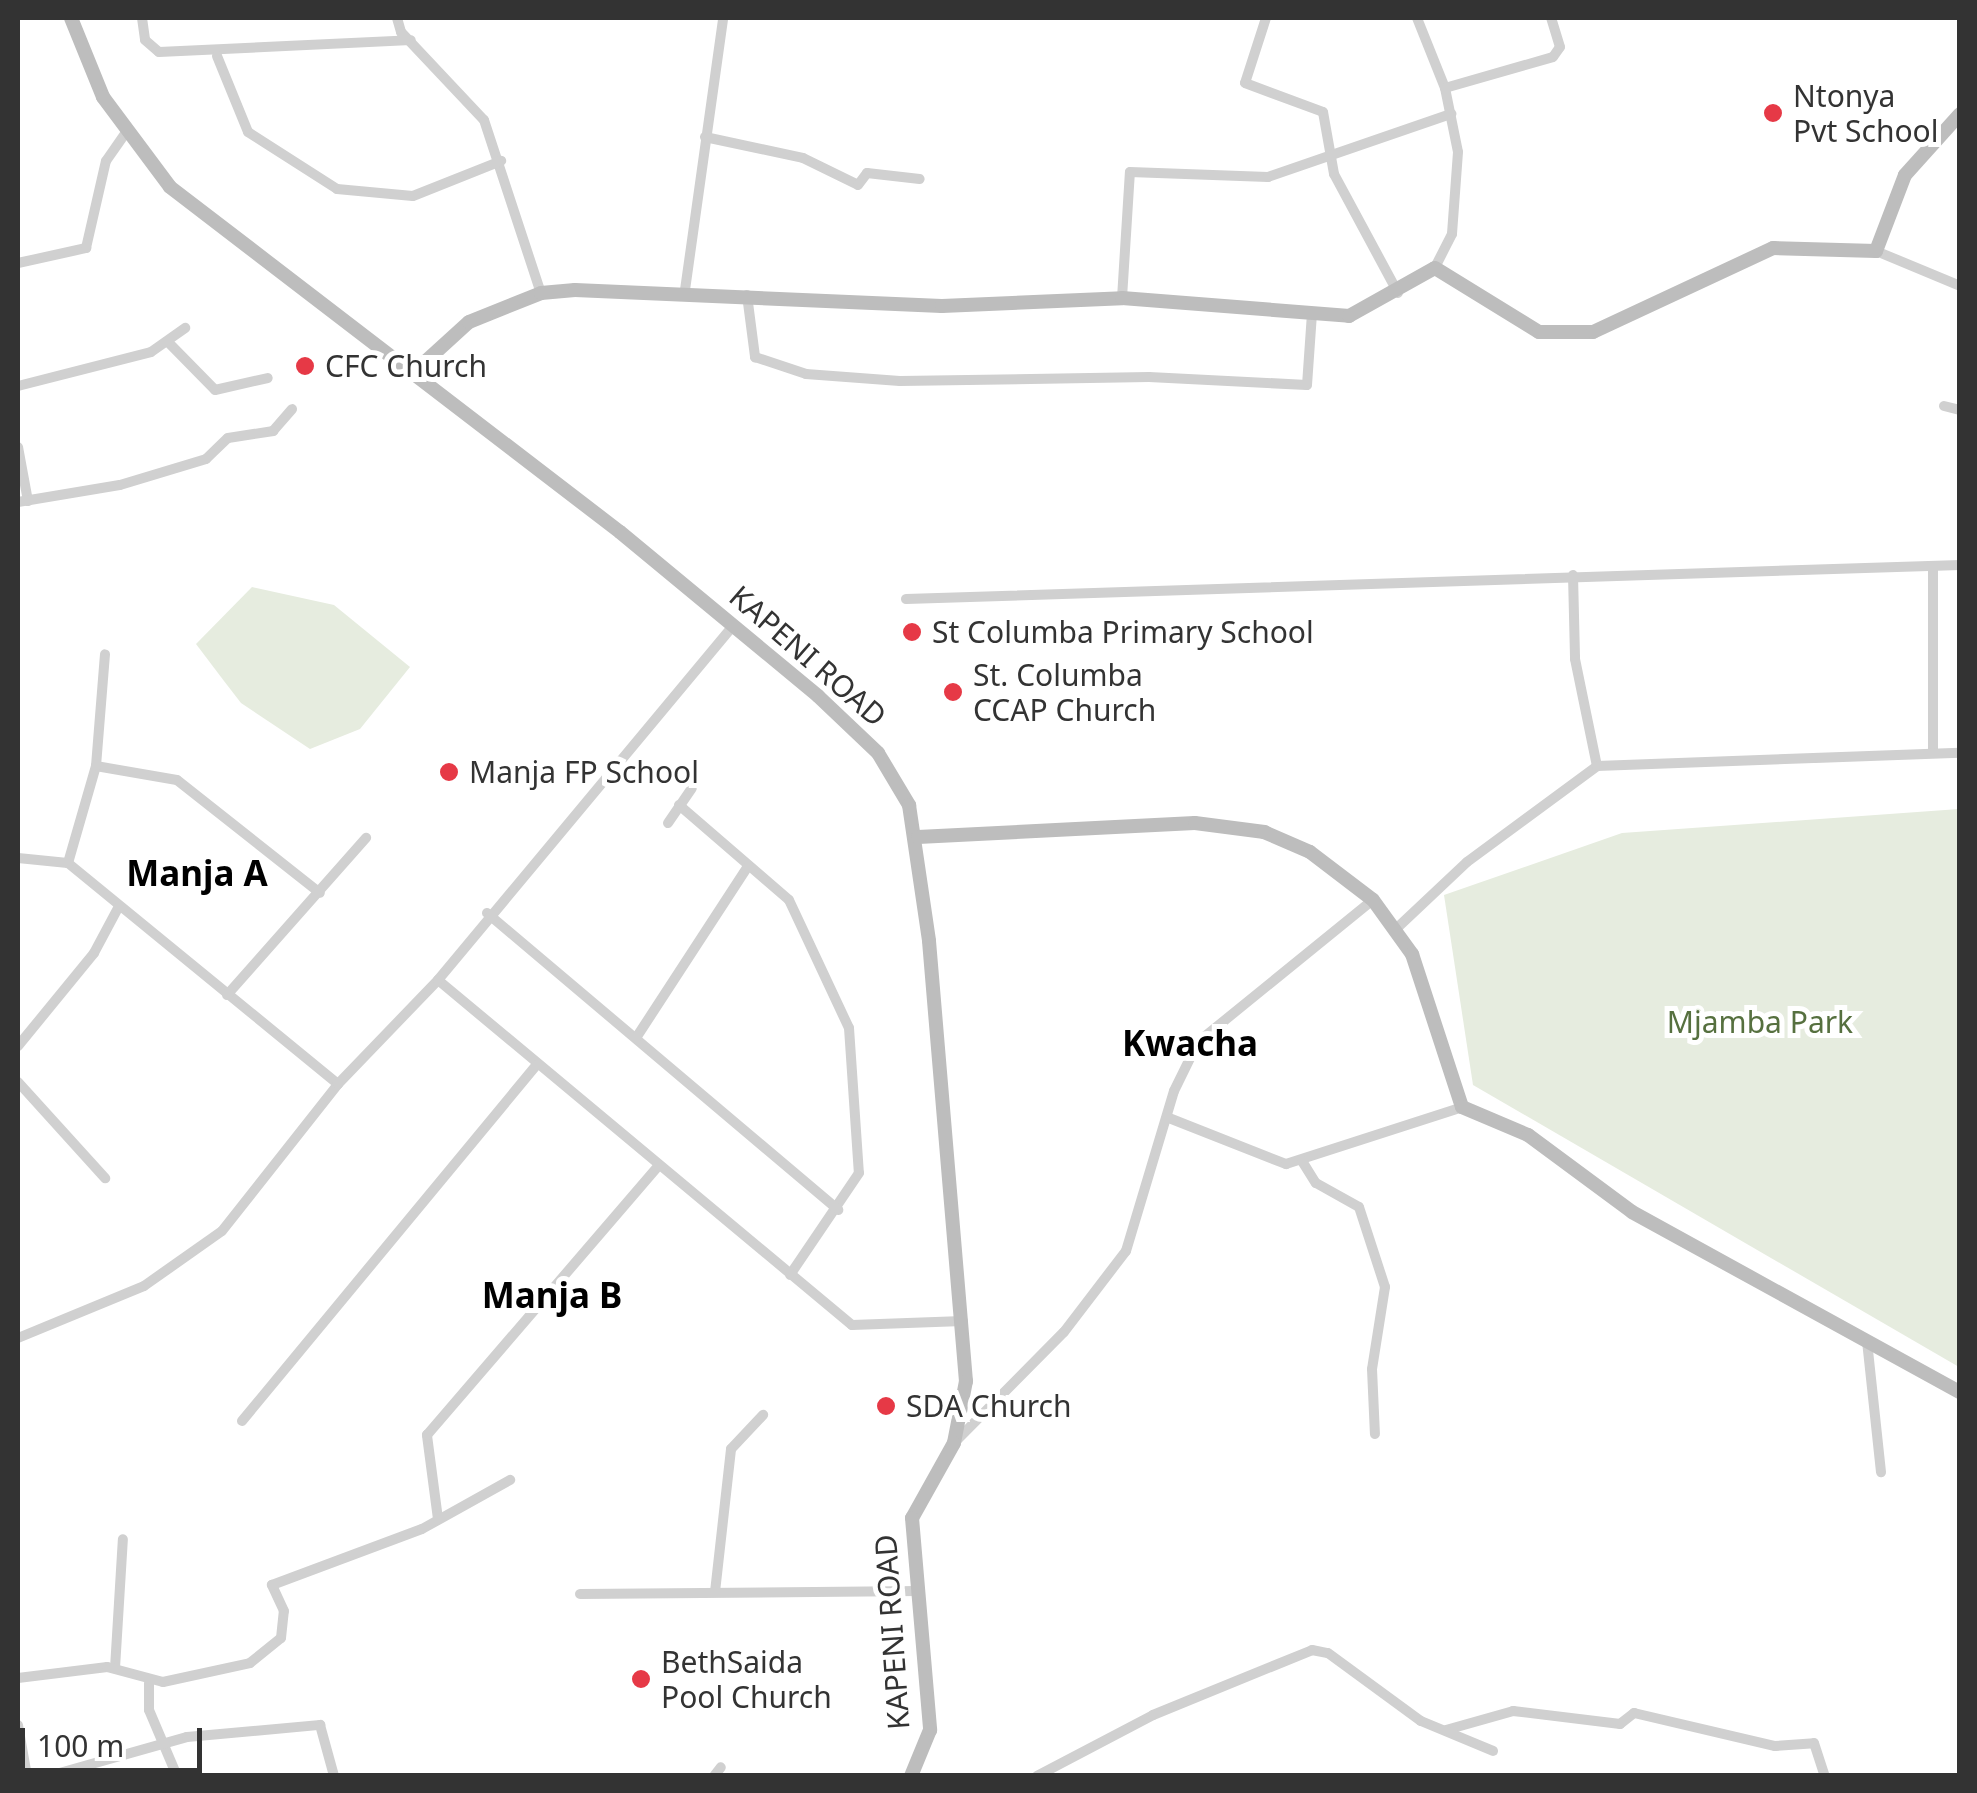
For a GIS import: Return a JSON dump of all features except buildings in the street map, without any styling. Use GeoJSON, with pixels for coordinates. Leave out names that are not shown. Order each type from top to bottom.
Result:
{"type":"FeatureCollection","features":[{"type":"Feature","properties":{"kind":"main road","name":"KAPENI ROAD"},"geometry":{"type":"LineString","coordinates":[[70,18],[85,64],[125,134],[170,187],[244,248],[414,372],[732,626],[878,753],[918,838],[966,1381],[954,1443],[912,1518],[930,1730],[912,1776]]}},
{"type":"Feature","properties":{"kind":"main road"},"geometry":{"type":"LineString","coordinates":[[414,372],[469,322],[542,292],[685,290],[942,306],[1122,298],[1312,314],[1361,314],[1435,268],[1453,272],[1526,326],[1565,335],[1608,327],[1773,248],[1876,251],[1905,175],[1960,114]]}},
{"type":"Feature","properties":{"kind":"main road"},"geometry":{"type":"LineString","coordinates":[[918,838],[1238,826],[1310,852],[1373,900],[1396,928],[1432,1001],[1462,1107],[1528,1136],[1632,1212],[1960,1392]]}},
{"type":"Feature","properties":{"kind":"street"},"geometry":{"type":"LineString","coordinates":[[142,18],[146,40],[158,52],[217,56],[412,40]]}},
{"type":"Feature","properties":{"kind":"street"},"geometry":{"type":"LineString","coordinates":[[397,18],[484,120],[502,161],[542,292]]}},
{"type":"Feature","properties":{"kind":"street"},"geometry":{"type":"LineString","coordinates":[[685,290],[723,18]]}},
{"type":"Feature","properties":{"kind":"street"},"geometry":{"type":"LineString","coordinates":[[1266,18],[1245,83],[1323,112],[1328,156],[1398,294]]}},
{"type":"Feature","properties":{"kind":"street"},"geometry":{"type":"LineString","coordinates":[[1417,18],[1445,88],[1459,178],[1452,234],[1435,268]]}},
{"type":"Feature","properties":{"kind":"street"},"geometry":{"type":"LineString","coordinates":[[1445,88],[1552,57],[1560,47],[1551,18]]}},
{"type":"Feature","properties":{"kind":"street"},"geometry":{"type":"LineString","coordinates":[[217,56],[248,132],[337,189],[413,196],[502,161]]}},
{"type":"Feature","properties":{"kind":"street"},"geometry":{"type":"LineString","coordinates":[[1122,298],[1130,172],[1268,177],[1451,114]]}},
{"type":"Feature","properties":{"kind":"street"},"geometry":{"type":"LineString","coordinates":[[18,263],[86,248],[106,161],[125,134]]}},
{"type":"Feature","properties":{"kind":"street"},"geometry":{"type":"LineString","coordinates":[[705,137],[803,158],[858,185],[867,173],[920,180]]}},
{"type":"Feature","properties":{"kind":"street"},"geometry":{"type":"LineString","coordinates":[[1876,251],[1960,286]]}},
{"type":"Feature","properties":{"kind":"street"},"geometry":{"type":"LineString","coordinates":[[747,295],[755,356],[806,374],[900,381],[1149,377],[1307,384],[1312,314]]}},
{"type":"Feature","properties":{"kind":"street"},"geometry":{"type":"LineString","coordinates":[[18,386],[168,342],[185,328]]}},
{"type":"Feature","properties":{"kind":"street"},"geometry":{"type":"LineString","coordinates":[[168,342],[215,390],[268,378]]}},
{"type":"Feature","properties":{"kind":"street"},"geometry":{"type":"LineString","coordinates":[[1944,406],[1960,410]]}},
{"type":"Feature","properties":{"kind":"street"},"geometry":{"type":"LineString","coordinates":[[18,448],[23,502],[206,459],[228,438],[273,432],[292,409]]}},
{"type":"Feature","properties":{"kind":"street"},"geometry":{"type":"LineString","coordinates":[[906,599],[1960,565]]}},
{"type":"Feature","properties":{"kind":"street"},"geometry":{"type":"LineString","coordinates":[[1933,753],[1934,566]]}},
{"type":"Feature","properties":{"kind":"street"},"geometry":{"type":"LineString","coordinates":[[1573,575],[1575,658],[1597,766]]}},
{"type":"Feature","properties":{"kind":"street"},"geometry":{"type":"LineString","coordinates":[[18,1338],[144,1286],[204,1248],[338,1084],[438,980],[487,913],[732,626]]}},
{"type":"Feature","properties":{"kind":"street"},"geometry":{"type":"LineString","coordinates":[[68,864],[96,766],[105,654]]}},
{"type":"Feature","properties":{"kind":"street"},"geometry":{"type":"LineString","coordinates":[[1396,928],[1467,862],[1597,766],[1960,752]]}},
{"type":"Feature","properties":{"kind":"street"},"geometry":{"type":"LineString","coordinates":[[96,766],[177,780],[320,894]]}},
{"type":"Feature","properties":{"kind":"street"},"geometry":{"type":"LineString","coordinates":[[668,823],[692,788]]}},
{"type":"Feature","properties":{"kind":"street"},"geometry":{"type":"LineString","coordinates":[[680,805],[789,900],[850,1028],[861,1155],[856,1184],[790,1275]]}},
{"type":"Feature","properties":{"kind":"street"},"geometry":{"type":"LineString","coordinates":[[227,995],[366,838]]}},
{"type":"Feature","properties":{"kind":"street"},"geometry":{"type":"LineString","coordinates":[[18,858],[68,864],[338,1084]]}},
{"type":"Feature","properties":{"kind":"street"},"geometry":{"type":"LineString","coordinates":[[636,1038],[748,866]]}},
{"type":"Feature","properties":{"kind":"street"},"geometry":{"type":"LineString","coordinates":[[954,1443],[1064,1332],[1126,1250],[1198,1042],[1373,900]]}},
{"type":"Feature","properties":{"kind":"street"},"geometry":{"type":"LineString","coordinates":[[18,1046],[94,953],[118,908]]}},
{"type":"Feature","properties":{"kind":"street"},"geometry":{"type":"LineString","coordinates":[[487,913],[838,1210]]}},
{"type":"Feature","properties":{"kind":"street"},"geometry":{"type":"LineString","coordinates":[[438,980],[852,1325],[963,1322]]}},
{"type":"Feature","properties":{"kind":"street"},"geometry":{"type":"LineString","coordinates":[[242,1421],[536,1065]]}},
{"type":"Feature","properties":{"kind":"street"},"geometry":{"type":"LineString","coordinates":[[18,1082],[105,1178]]}},
{"type":"Feature","properties":{"kind":"street"},"geometry":{"type":"LineString","coordinates":[[1169,1118],[1274,1162],[1302,1160],[1462,1107]]}},
{"type":"Feature","properties":{"kind":"street"},"geometry":{"type":"LineString","coordinates":[[1302,1160],[1316,1184],[1359,1207],[1385,1287],[1372,1369],[1375,1434]]}},
{"type":"Feature","properties":{"kind":"street"},"geometry":{"type":"LineString","coordinates":[[438,1519],[427,1436],[660,1164]]}},
{"type":"Feature","properties":{"kind":"street"},"geometry":{"type":"LineString","coordinates":[[1867,1341],[1881,1472]]}},
{"type":"Feature","properties":{"kind":"street"},"geometry":{"type":"LineString","coordinates":[[716,1592],[731,1449],[763,1414]]}},
{"type":"Feature","properties":{"kind":"street"},"geometry":{"type":"LineString","coordinates":[[18,1678],[115,1668],[149,1683],[250,1663],[280,1638],[284,1610],[272,1585],[438,1519],[510,1480]]}},
{"type":"Feature","properties":{"kind":"street"},"geometry":{"type":"LineString","coordinates":[[115,1668],[123,1539]]}},
{"type":"Feature","properties":{"kind":"street"},"geometry":{"type":"LineString","coordinates":[[580,1594],[920,1591]]}},
{"type":"Feature","properties":{"kind":"street"},"geometry":{"type":"LineString","coordinates":[[1037,1776],[1298,1652],[1328,1653],[1446,1731],[1494,1751]]}},
{"type":"Feature","properties":{"kind":"street"},"geometry":{"type":"LineString","coordinates":[[149,1683],[149,1710],[177,1776]]}},
{"type":"Feature","properties":{"kind":"street"},"geometry":{"type":"LineString","coordinates":[[1446,1731],[1512,1711],[1620,1724],[1634,1713],[1758,1743],[1814,1743],[1825,1776]]}},
{"type":"Feature","properties":{"kind":"street"},"geometry":{"type":"LineString","coordinates":[[49,1776],[165,1745],[320,1724],[334,1776]]}},
{"type":"Feature","properties":{"kind":"street"},"geometry":{"type":"LineString","coordinates":[[18,1725],[27,1776]]}},
{"type":"Feature","properties":{"kind":"green space"},"geometry":{"type":"Polygon","coordinates":[[[252,587],[334,605],[410,667],[360,729],[310,749],[241,703],[224,681],[196,644],[252,587]]]}},
{"type":"Feature","properties":{"kind":"green space","name":"Mjamba Park"},"geometry":{"type":"Polygon","coordinates":[[[1959,809],[1959,1367],[1473,1085],[1444,895],[1622,833],[1959,809]]]}},
{"type":"Feature","properties":{"kind":"place","name":"Ntonya Pvt School"},"geometry":{"type":"Point","coordinates":[1773,113]}},
{"type":"Feature","properties":{"kind":"place","name":"CFC Church"},"geometry":{"type":"Point","coordinates":[305,366]}},
{"type":"Feature","properties":{"kind":"place","name":"St Columba Primary School"},"geometry":{"type":"Point","coordinates":[912,632]}},
{"type":"Feature","properties":{"kind":"place","name":"St. Columba CCAP Church"},"geometry":{"type":"Point","coordinates":[953,692]}},
{"type":"Feature","properties":{"kind":"place","name":"Manja FP School"},"geometry":{"type":"Point","coordinates":[449,772]}},
{"type":"Feature","properties":{"kind":"place","name":"SDA Church"},"geometry":{"type":"Point","coordinates":[886,1406]}},
{"type":"Feature","properties":{"kind":"place","name":"BethSaida Pool Church"},"geometry":{"type":"Point","coordinates":[641,1679]}},
{"type":"Feature","properties":{"kind":"district","name":"Manja A"},"geometry":{"type":"Point","coordinates":[197,873]}},
{"type":"Feature","properties":{"kind":"district","name":"Kwacha"},"geometry":{"type":"Point","coordinates":[1190,1043]}},
{"type":"Feature","properties":{"kind":"district","name":"Manja B"},"geometry":{"type":"Point","coordinates":[552,1295]}}]}
